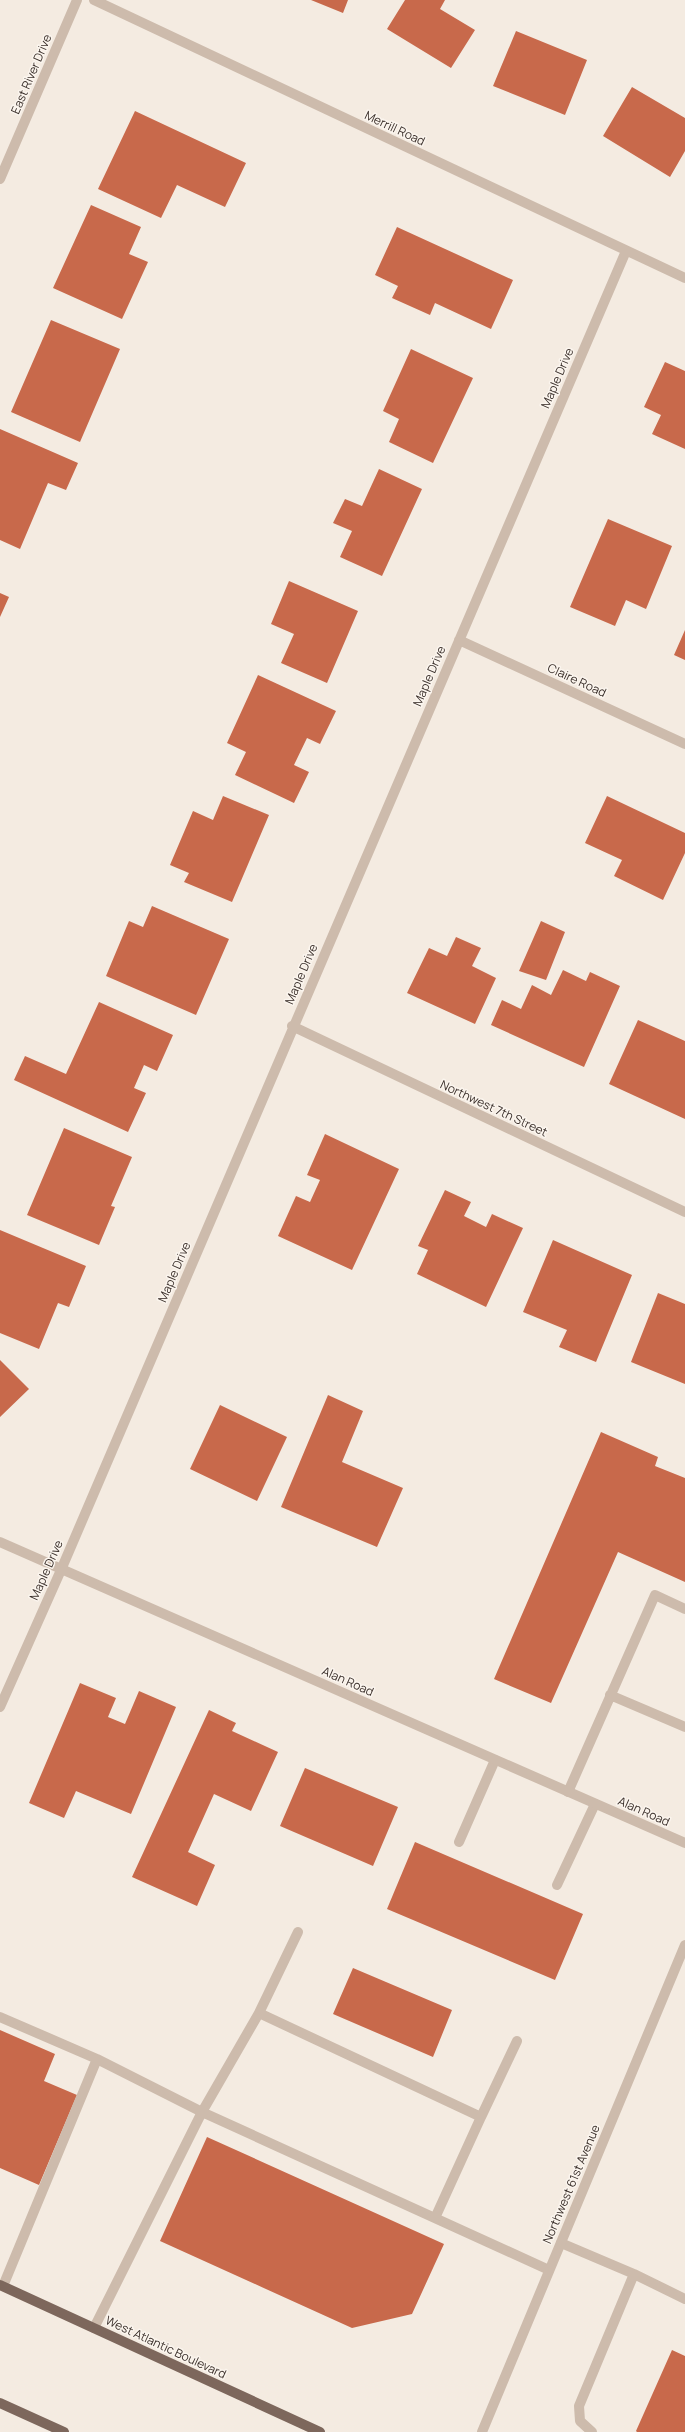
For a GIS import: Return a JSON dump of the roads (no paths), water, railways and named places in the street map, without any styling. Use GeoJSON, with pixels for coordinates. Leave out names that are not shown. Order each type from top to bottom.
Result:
{"type":"FeatureCollection","features":[{"type":"Feature","properties":{"kind":"main road","name":"West Atlantic Boulevard"},"geometry":{"type":"LineString","coordinates":[[2,2286],[320,2432]]}},
{"type":"Feature","properties":{"kind":"main road"},"geometry":{"type":"LineString","coordinates":[[0,2403],[64,2432]]}},
{"type":"Feature","properties":{"kind":"street","name":"East River Drive"},"geometry":{"type":"LineString","coordinates":[[0,180],[77,0]]}},
{"type":"Feature","properties":{"kind":"street","name":"Merrill Road"},"geometry":{"type":"LineString","coordinates":[[94,0],[685,278]]}},
{"type":"Feature","properties":{"kind":"street","name":"Maple Drive"},"geometry":{"type":"LineString","coordinates":[[0,1707],[61,1570],[292,1026],[626,251]]}},
{"type":"Feature","properties":{"kind":"street","name":"Claire Road"},"geometry":{"type":"LineString","coordinates":[[459,640],[685,744]]}},
{"type":"Feature","properties":{"kind":"street","name":"Northwest 7th Street"},"geometry":{"type":"LineString","coordinates":[[292,1026],[685,1212]]}},
{"type":"Feature","properties":{"kind":"street","name":"Alan Road"},"geometry":{"type":"LineString","coordinates":[[0,1542],[685,1843]]}},
{"type":"Feature","properties":{"kind":"street"},"geometry":{"type":"LineString","coordinates":[[568,1792],[655,1595],[685,1609]]}},
{"type":"Feature","properties":{"kind":"street"},"geometry":{"type":"LineString","coordinates":[[610,1695],[685,1727]]}},
{"type":"Feature","properties":{"kind":"street"},"geometry":{"type":"LineString","coordinates":[[459,1842],[495,1760]]}},
{"type":"Feature","properties":{"kind":"street"},"geometry":{"type":"LineString","coordinates":[[557,1885],[595,1804]]}},
{"type":"Feature","properties":{"kind":"street"},"geometry":{"type":"LineString","coordinates":[[94,2328],[202,2112],[259,2013],[298,1932]]}},
{"type":"Feature","properties":{"kind":"street","name":"Northwest 61st Avenue"},"geometry":{"type":"LineString","coordinates":[[482,2432],[685,1945]]}},
{"type":"Feature","properties":{"kind":"street"},"geometry":{"type":"LineString","coordinates":[[259,2013],[481,2117]]}},
{"type":"Feature","properties":{"kind":"street"},"geometry":{"type":"LineString","coordinates":[[0,2017],[97,2059],[202,2112],[549,2270]]}},
{"type":"Feature","properties":{"kind":"street"},"geometry":{"type":"LineString","coordinates":[[435,2218],[517,2041]]}},
{"type":"Feature","properties":{"kind":"street"},"geometry":{"type":"LineString","coordinates":[[2,2286],[97,2059]]}},
{"type":"Feature","properties":{"kind":"street"},"geometry":{"type":"LineString","coordinates":[[561,2242],[634,2274],[685,2299]]}},
{"type":"Feature","properties":{"kind":"street"},"geometry":{"type":"LineString","coordinates":[[592,2432],[580,2421],[578,2406],[634,2274]]}}]}
